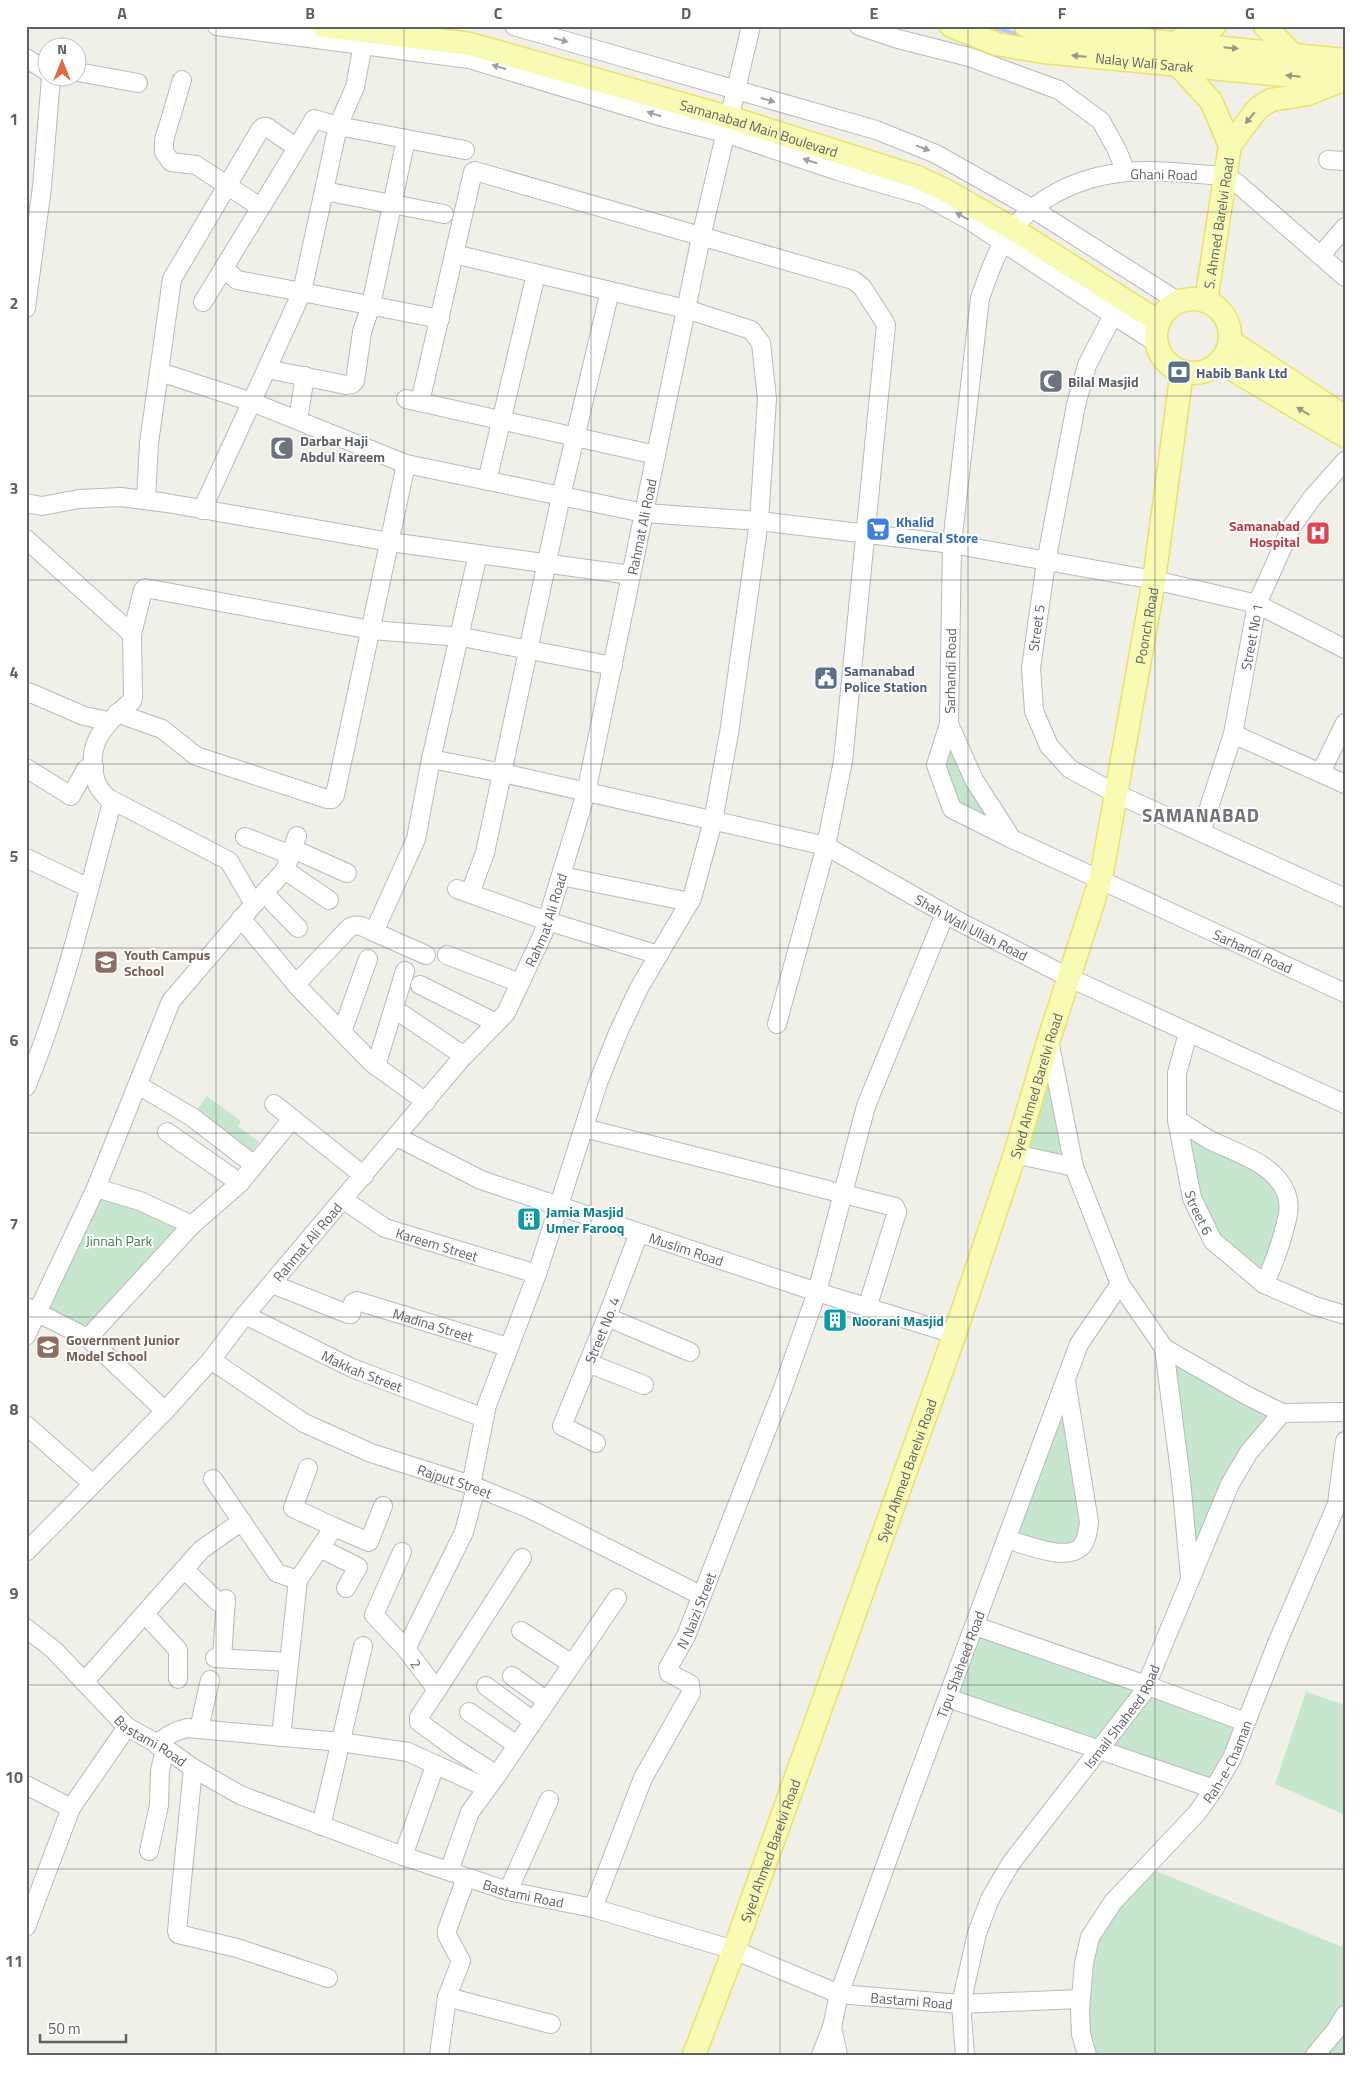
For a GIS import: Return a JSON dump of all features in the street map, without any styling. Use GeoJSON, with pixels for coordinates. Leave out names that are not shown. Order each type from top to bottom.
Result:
{"type":"FeatureCollection","features":[{"type":"Feature","properties":{"kind":"main road","name":"Samanabad Main Boulevard"},"geometry":{"type":"LineString","coordinates":[[323,26],[449,32]]}},
{"type":"Feature","properties":{"kind":"main road","name":"Samanabad Main Boulevard"},"geometry":{"type":"LineString","coordinates":[[420,26],[449,32],[470,44],[729,112],[917,177],[1017,226],[1165,320]]}},
{"type":"Feature","properties":{"kind":"main road","name":"Nalay Wali Sarak"},"geometry":{"type":"LineString","coordinates":[[951,26],[997,44],[1044,52],[1178,65],[1344,74]]}},
{"type":"Feature","properties":{"kind":"main road","name":"Nalay Wali Sarak"},"geometry":{"type":"LineString","coordinates":[[1026,26],[1034,29],[1165,41],[1294,56],[1344,74]]}},
{"type":"Feature","properties":{"kind":"main road"},"geometry":{"type":"LineString","coordinates":[[1165,41],[1187,39],[1214,26]]}},
{"type":"Feature","properties":{"kind":"main road"},"geometry":{"type":"LineString","coordinates":[[1265,26],[1294,56]]}},
{"type":"Feature","properties":{"kind":"main road"},"geometry":{"type":"LineString","coordinates":[[424,52],[449,32]]}},
{"type":"Feature","properties":{"kind":"main road","name":"S. Ahmed Barelvi Road"},"geometry":{"type":"LineString","coordinates":[[1178,65],[1211,101],[1230,145]]}},
{"type":"Feature","properties":{"kind":"main road","name":"S. Ahmed Barelvi Road"},"geometry":{"type":"LineString","coordinates":[[1206,301],[1230,145],[1258,108],[1270,100],[1308,94],[1344,74]]}},
{"type":"Feature","properties":{"kind":"main road"},"geometry":{"type":"LineString","coordinates":[[1197,299],[1206,301],[1217,308],[1225,317],[1230,328],[1230,341],[1227,352],[1220,362],[1212,368],[1202,372],[1182,372],[1170,365],[1162,355],[1165,320],[1197,299]]}},
{"type":"Feature","properties":{"kind":"main road"},"geometry":{"type":"LineString","coordinates":[[1230,341],[1345,417]]}},
{"type":"Feature","properties":{"kind":"main road"},"geometry":{"type":"LineString","coordinates":[[1220,362],[1345,436]]}},
{"type":"Feature","properties":{"kind":"main road","name":"Poonch Road"},"geometry":{"type":"LineString","coordinates":[[1101,878],[1154,580],[1182,372]]}},
{"type":"Feature","properties":{"kind":"main road","name":"Syed Ahmed Barelvi Road"},"geometry":{"type":"LineString","coordinates":[[694,2055],[734,1950],[954,1334],[1015,1154],[1049,1039],[1101,878]]}},
{"type":"Feature","properties":{"kind":"street"},"geometry":{"type":"LineString","coordinates":[[217,26],[469,59],[662,117],[729,112],[876,130],[936,154],[1113,315],[1165,320]]}},
{"type":"Feature","properties":{"kind":"street"},"geometry":{"type":"LineString","coordinates":[[514,26],[729,112]]}},
{"type":"Feature","properties":{"kind":"street","name":"Rahmat Ali Road"},"geometry":{"type":"LineString","coordinates":[[26,1552],[165,1411],[212,1360],[245,1315],[464,1056],[506,1013],[547,921],[586,793],[700,237],[751,26]]}},
{"type":"Feature","properties":{"kind":"street"},"geometry":{"type":"LineString","coordinates":[[860,26],[898,39],[969,57],[1059,90],[1101,121],[1117,150],[1126,172]]}},
{"type":"Feature","properties":{"kind":"street"},"geometry":{"type":"LineString","coordinates":[[202,510],[302,292],[338,126],[355,87],[363,44]]}},
{"type":"Feature","properties":{"kind":"street"},"geometry":{"type":"LineString","coordinates":[[26,58],[38,66]]}},
{"type":"Feature","properties":{"kind":"street"},"geometry":{"type":"LineString","coordinates":[[88,74],[138,83]]}},
{"type":"Feature","properties":{"kind":"street"},"geometry":{"type":"LineString","coordinates":[[182,80],[164,140],[164,152],[170,162],[196,165],[226,187],[260,207]]}},
{"type":"Feature","properties":{"kind":"street"},"geometry":{"type":"LineString","coordinates":[[26,308],[42,187],[50,88]]}},
{"type":"Feature","properties":{"kind":"street"},"geometry":{"type":"LineString","coordinates":[[204,302],[314,118],[338,126],[465,150]]}},
{"type":"Feature","properties":{"kind":"street"},"geometry":{"type":"LineString","coordinates":[[146,500],[150,442],[172,279],[263,127],[267,127],[296,148]]}},
{"type":"Feature","properties":{"kind":"street"},"geometry":{"type":"LineString","coordinates":[[267,369],[352,384],[355,381],[362,332],[372,305],[406,139]]}},
{"type":"Feature","properties":{"kind":"street"},"geometry":{"type":"LineString","coordinates":[[656,455],[413,401],[440,319],[473,172],[475,171],[859,283],[886,325],[867,534],[843,761],[826,846],[777,1024]]}},
{"type":"Feature","properties":{"kind":"street","name":"Ghani Road"},"geometry":{"type":"LineString","coordinates":[[1017,226],[1047,196],[1069,186],[1126,172],[1225,176]]}},
{"type":"Feature","properties":{"kind":"street"},"geometry":{"type":"LineString","coordinates":[[1225,176],[1238,184],[1345,276]]}},
{"type":"Feature","properties":{"kind":"street"},"geometry":{"type":"LineString","coordinates":[[324,191],[444,214]]}},
{"type":"Feature","properties":{"kind":"street","name":"Sarhandi Road"},"geometry":{"type":"LineString","coordinates":[[1017,226],[991,268],[980,298],[952,544],[949,724],[974,780],[1012,839],[1101,878],[1345,993]]}},
{"type":"Feature","properties":{"kind":"street"},"geometry":{"type":"LineString","coordinates":[[1321,255],[1345,227]]}},
{"type":"Feature","properties":{"kind":"street","name":"2"},"geometry":{"type":"LineString","coordinates":[[437,1690],[406,1649],[464,1532],[474,1486],[487,1405],[537,1274],[598,1083],[639,988],[690,902],[713,821],[729,733],[759,521],[767,399],[761,343],[751,330],[686,309],[454,254]]}},
{"type":"Feature","properties":{"kind":"street"},"geometry":{"type":"LineString","coordinates":[[224,268],[237,280],[440,319]]}},
{"type":"Feature","properties":{"kind":"street"},"geometry":{"type":"LineString","coordinates":[[487,481],[536,274]]}},
{"type":"Feature","properties":{"kind":"street"},"geometry":{"type":"LineString","coordinates":[[610,292],[561,496],[485,854],[464,891],[547,921],[659,955]]}},
{"type":"Feature","properties":{"kind":"street","name":"Street 5"},"geometry":{"type":"LineString","coordinates":[[1113,315],[1087,365],[1076,405],[1046,562],[1031,668],[1034,711],[1049,746],[1070,769],[1115,792],[1345,898]]}},
{"type":"Feature","properties":{"kind":"street"},"geometry":{"type":"LineString","coordinates":[[160,372],[252,402],[406,464],[644,513],[759,521],[952,544],[1154,580],[1257,604],[1345,649]]}},
{"type":"Feature","properties":{"kind":"street"},"geometry":{"type":"LineString","coordinates":[[298,420],[305,376]]}},
{"type":"Feature","properties":{"kind":"street","name":"Street No 1"},"geometry":{"type":"LineString","coordinates":[[1201,832],[1233,734],[1257,604],[1291,528],[1312,498],[1345,461]]}},
{"type":"Feature","properties":{"kind":"street"},"geometry":{"type":"LineString","coordinates":[[26,695],[28,692],[34,694],[84,716],[113,717],[162,730],[196,756],[327,799],[332,799],[335,795],[372,630],[406,464]]}},
{"type":"Feature","properties":{"kind":"street"},"geometry":{"type":"LineString","coordinates":[[26,503],[42,506],[79,500],[121,497],[390,542],[632,575]]}},
{"type":"Feature","properties":{"kind":"street"},"geometry":{"type":"LineString","coordinates":[[26,539],[132,634]]}},
{"type":"Feature","properties":{"kind":"street"},"geometry":{"type":"LineString","coordinates":[[374,932],[416,839],[431,759],[478,554]]}},
{"type":"Feature","properties":{"kind":"street"},"geometry":{"type":"LineString","coordinates":[[26,1088],[42,1048],[112,803],[98,785],[92,757],[97,739],[113,717],[132,701],[132,634],[143,590],[150,588],[372,630],[458,637],[613,666]]}},
{"type":"Feature","properties":{"kind":"street"},"geometry":{"type":"LineString","coordinates":[[1321,772],[1345,723]]}},
{"type":"Feature","properties":{"kind":"street"},"geometry":{"type":"LineString","coordinates":[[949,724],[936,765],[952,809],[1012,839]]}},
{"type":"Feature","properties":{"kind":"street"},"geometry":{"type":"LineString","coordinates":[[1233,734],[1345,784]]}},
{"type":"Feature","properties":{"kind":"street","name":"Shah Wali Ullah Road"},"geometry":{"type":"LineString","coordinates":[[431,759],[502,773],[826,846],[945,914],[1070,978],[1345,1104]]}},
{"type":"Feature","properties":{"kind":"street"},"geometry":{"type":"LineString","coordinates":[[26,768],[71,796],[86,769],[94,767]]}},
{"type":"Feature","properties":{"kind":"street"},"geometry":{"type":"LineString","coordinates":[[108,798],[229,861],[259,899],[298,928]]}},
{"type":"Feature","properties":{"kind":"street"},"geometry":{"type":"LineString","coordinates":[[245,837],[347,873]]}},
{"type":"Feature","properties":{"kind":"street"},"geometry":{"type":"LineString","coordinates":[[26,1336],[32,1310],[96,1188],[171,1001],[259,899],[292,852]]}},
{"type":"Feature","properties":{"kind":"street"},"geometry":{"type":"LineString","coordinates":[[292,852],[329,900]]}},
{"type":"Feature","properties":{"kind":"street"},"geometry":{"type":"LineString","coordinates":[[26,858],[89,888]]}},
{"type":"Feature","properties":{"kind":"street"},"geometry":{"type":"LineString","coordinates":[[561,876],[690,902]]}},
{"type":"Feature","properties":{"kind":"street","name":"N Naizi Street"},"geometry":{"type":"LineString","coordinates":[[593,1908],[643,1778],[691,1693],[690,1684],[669,1673],[668,1668],[686,1636],[783,1388],[817,1292],[866,1106],[945,914]]}},
{"type":"Feature","properties":{"kind":"street"},"geometry":{"type":"LineString","coordinates":[[241,918],[296,984],[376,1066],[426,1102]]}},
{"type":"Feature","properties":{"kind":"street"},"geometry":{"type":"LineString","coordinates":[[296,984],[354,925],[426,955]]}},
{"type":"Feature","properties":{"kind":"street"},"geometry":{"type":"LineString","coordinates":[[447,955],[520,983]]}},
{"type":"Feature","properties":{"kind":"street"},"geometry":{"type":"LineString","coordinates":[[342,1032],[368,959]]}},
{"type":"Feature","properties":{"kind":"street"},"geometry":{"type":"LineString","coordinates":[[376,1066],[405,971]]}},
{"type":"Feature","properties":{"kind":"street"},"geometry":{"type":"LineString","coordinates":[[420,985],[496,1024]]}},
{"type":"Feature","properties":{"kind":"street"},"geometry":{"type":"LineString","coordinates":[[402,1014],[464,1056]]}},
{"type":"Feature","properties":{"kind":"street","name":"Street 6"},"geometry":{"type":"LineString","coordinates":[[1188,1033],[1177,1073],[1177,1120],[1192,1198],[1214,1241],[1264,1284],[1315,1306],[1345,1315]]}},
{"type":"Feature","properties":{"kind":"street"},"geometry":{"type":"LineString","coordinates":[[1049,1039],[1074,1167],[1120,1284],[1164,1348],[1246,1396],[1282,1413],[1345,1412]]}},
{"type":"Feature","properties":{"kind":"street"},"geometry":{"type":"LineString","coordinates":[[138,1085],[192,1117],[253,1164]]}},
{"type":"Feature","properties":{"kind":"street"},"geometry":{"type":"LineString","coordinates":[[274,1104],[364,1176]]}},
{"type":"Feature","properties":{"kind":"street"},"geometry":{"type":"LineString","coordinates":[[88,1338],[192,1225],[240,1183],[253,1164],[292,1119]]}},
{"type":"Feature","properties":{"kind":"street"},"geometry":{"type":"LineString","coordinates":[[1177,1120],[1210,1140],[1240,1153],[1262,1166],[1278,1178],[1286,1193],[1289,1207],[1285,1225],[1272,1268],[1264,1284]]}},
{"type":"Feature","properties":{"kind":"street"},"geometry":{"type":"LineString","coordinates":[[584,1128],[895,1208],[897,1210],[867,1308]]}},
{"type":"Feature","properties":{"kind":"street"},"geometry":{"type":"LineString","coordinates":[[167,1132],[240,1183]]}},
{"type":"Feature","properties":{"kind":"street","name":"Muslim Road"},"geometry":{"type":"LineString","coordinates":[[396,1137],[481,1180],[817,1292],[954,1334]]}},
{"type":"Feature","properties":{"kind":"street"},"geometry":{"type":"LineString","coordinates":[[1015,1154],[1074,1167]]}},
{"type":"Feature","properties":{"kind":"street"},"geometry":{"type":"LineString","coordinates":[[96,1188],[140,1201],[192,1225]]}},
{"type":"Feature","properties":{"kind":"street","name":"Kareem Street"},"geometry":{"type":"LineString","coordinates":[[344,1200],[385,1228],[537,1274]]}},
{"type":"Feature","properties":{"kind":"street","name":"Street No. 4"},"geometry":{"type":"LineString","coordinates":[[596,1443],[562,1426],[639,1233]]}},
{"type":"Feature","properties":{"kind":"street","name":"Madina Street"},"geometry":{"type":"LineString","coordinates":[[272,1284],[354,1308],[508,1347]]}},
{"type":"Feature","properties":{"kind":"street","name":"Tipu Shaheed Road"},"geometry":{"type":"LineString","coordinates":[[821,2055],[832,2027],[839,1994],[1079,1344],[1120,1284]]}},
{"type":"Feature","properties":{"kind":"street"},"geometry":{"type":"LineString","coordinates":[[32,1310],[88,1338],[165,1411]]}},
{"type":"Feature","properties":{"kind":"street","name":"Makkah Street"},"geometry":{"type":"LineString","coordinates":[[245,1315],[352,1368],[484,1418]]}},
{"type":"Feature","properties":{"kind":"street"},"geometry":{"type":"LineString","coordinates":[[607,1317],[690,1352]]}},
{"type":"Feature","properties":{"kind":"street","name":"Ismail Shaheed Road"},"geometry":{"type":"LineString","coordinates":[[965,2055],[962,2004],[977,1933],[990,1899],[1011,1863],[1143,1693],[1190,1580],[1181,1480],[1164,1348]]}},
{"type":"Feature","properties":{"kind":"street","name":"Rajput Street"},"geometry":{"type":"LineString","coordinates":[[212,1360],[304,1423],[371,1453],[474,1486],[530,1509],[702,1596]]}},
{"type":"Feature","properties":{"kind":"street"},"geometry":{"type":"LineString","coordinates":[[588,1363],[644,1384]]}},
{"type":"Feature","properties":{"kind":"street"},"geometry":{"type":"LineString","coordinates":[[1006,1538],[1055,1553],[1068,1554],[1080,1548],[1086,1540],[1089,1522],[1066,1380]]}},
{"type":"Feature","properties":{"kind":"street"},"geometry":{"type":"LineString","coordinates":[[1190,1580],[1230,1484],[1249,1452],[1282,1413]]}},
{"type":"Feature","properties":{"kind":"street"},"geometry":{"type":"LineString","coordinates":[[26,1425],[93,1484]]}},
{"type":"Feature","properties":{"kind":"street","name":"Rah-e-Chaman"},"geometry":{"type":"LineString","coordinates":[[1087,2055],[1081,2034],[1080,1999],[1084,1963],[1090,1937],[1118,1897],[1197,1813],[1232,1758],[1245,1722],[1341,1505],[1345,1441]]}},
{"type":"Feature","properties":{"kind":"street"},"geometry":{"type":"LineString","coordinates":[[308,1468],[293,1508],[368,1542],[383,1506]]}},
{"type":"Feature","properties":{"kind":"street"},"geometry":{"type":"LineString","coordinates":[[213,1478],[277,1573],[298,1580]]}},
{"type":"Feature","properties":{"kind":"street"},"geometry":{"type":"LineString","coordinates":[[84,1682],[201,1550],[242,1521]]}},
{"type":"Feature","properties":{"kind":"street"},"geometry":{"type":"LineString","coordinates":[[281,1737],[298,1580],[334,1528]]}},
{"type":"Feature","properties":{"kind":"street"},"geometry":{"type":"LineString","coordinates":[[320,1548],[358,1567],[346,1588]]}},
{"type":"Feature","properties":{"kind":"street"},"geometry":{"type":"LineString","coordinates":[[402,1552],[374,1615],[406,1649]]}},
{"type":"Feature","properties":{"kind":"street"},"geometry":{"type":"LineString","coordinates":[[492,1782],[456,1749],[419,1722],[419,1717],[522,1558]]}},
{"type":"Feature","properties":{"kind":"street"},"geometry":{"type":"LineString","coordinates":[[184,1568],[222,1600],[218,1658],[289,1662]]}},
{"type":"Feature","properties":{"kind":"street"},"geometry":{"type":"LineString","coordinates":[[449,1871],[470,1812],[617,1598]]}},
{"type":"Feature","properties":{"kind":"street"},"geometry":{"type":"LineString","coordinates":[[144,1614],[178,1650],[178,1678]]}},
{"type":"Feature","properties":{"kind":"street"},"geometry":{"type":"LineString","coordinates":[[975,1626],[1146,1685],[1245,1722]]}},
{"type":"Feature","properties":{"kind":"street","name":"Bastami Road"},"geometry":{"type":"LineString","coordinates":[[26,1628],[54,1650],[126,1727],[161,1746],[193,1768],[240,1794],[403,1856],[508,1891],[593,1908],[734,1950],[839,1994],[962,2004],[1080,1999]]}},
{"type":"Feature","properties":{"kind":"street"},"geometry":{"type":"LineString","coordinates":[[521,1631],[572,1664]]}},
{"type":"Feature","properties":{"kind":"street"},"geometry":{"type":"LineString","coordinates":[[321,1826],[363,1646]]}},
{"type":"Feature","properties":{"kind":"street"},"geometry":{"type":"LineString","coordinates":[[512,1676],[547,1701]]}},
{"type":"Feature","properties":{"kind":"street"},"geometry":{"type":"LineString","coordinates":[[199,1729],[210,1680]]}},
{"type":"Feature","properties":{"kind":"street"},"geometry":{"type":"LineString","coordinates":[[486,1686],[534,1721]]}},
{"type":"Feature","properties":{"kind":"street"},"geometry":{"type":"LineString","coordinates":[[948,1698],[1214,1789]]}},
{"type":"Feature","properties":{"kind":"street"},"geometry":{"type":"LineString","coordinates":[[469,1712],[517,1745]]}},
{"type":"Feature","properties":{"kind":"street"},"geometry":{"type":"LineString","coordinates":[[26,1927],[30,1906],[71,1808],[126,1727]]}},
{"type":"Feature","properties":{"kind":"street"},"geometry":{"type":"LineString","coordinates":[[149,1851],[159,1805],[161,1746],[164,1738],[175,1731],[187,1728],[340,1742],[408,1752],[492,1782]]}},
{"type":"Feature","properties":{"kind":"street"},"geometry":{"type":"LineString","coordinates":[[193,1768],[178,1934],[237,1948],[328,1978]]}},
{"type":"Feature","properties":{"kind":"street"},"geometry":{"type":"LineString","coordinates":[[403,1856],[432,1774]]}},
{"type":"Feature","properties":{"kind":"street"},"geometry":{"type":"LineString","coordinates":[[26,1785],[71,1808]]}},
{"type":"Feature","properties":{"kind":"street"},"geometry":{"type":"LineString","coordinates":[[508,1891],[550,1800]]}},
{"type":"Feature","properties":{"kind":"street"},"geometry":{"type":"LineString","coordinates":[[438,2055],[447,1997],[461,1961],[447,1934],[448,1924],[466,1878]]}},
{"type":"Feature","properties":{"kind":"street"},"geometry":{"type":"LineString","coordinates":[[447,1997],[551,2024]]}},
{"type":"Feature","properties":{"kind":"street"},"geometry":{"type":"LineString","coordinates":[[1315,2055],[1336,2030],[1345,2015]]}},
{"type":"Feature","properties":{"kind":"street"},"geometry":{"type":"LineString","coordinates":[[832,2027],[838,2055]]}},
{"type":"Feature","properties":{"kind":"green space"},"geometry":{"type":"Polygon","coordinates":[[[949,749],[963,775],[995,823],[957,805],[943,767],[949,749]]]}},
{"type":"Feature","properties":{"kind":"green space"},"geometry":{"type":"Polygon","coordinates":[[[1049,1039],[1074,1167],[1015,1154],[1049,1039]]]}},
{"type":"Feature","properties":{"kind":"green space"},"geometry":{"type":"Polygon","coordinates":[[[207,1096],[241,1121],[238,1126],[259,1142],[249,1156],[195,1112],[207,1096]]]}},
{"type":"Feature","properties":{"kind":"green space"},"geometry":{"type":"Polygon","coordinates":[[[1177,1120],[1240,1153],[1286,1193],[1264,1284],[1213,1241],[1177,1120]]]}},
{"type":"Feature","properties":{"kind":"green space","name":"Jinnah Park"},"geometry":{"type":"Polygon","coordinates":[[[100,1198],[140,1208],[178,1225],[85,1330],[48,1307],[100,1198]]]}},
{"type":"Feature","properties":{"kind":"green space"},"geometry":{"type":"Polygon","coordinates":[[[1164,1348],[1286,1412],[1267,1432],[1191,1580],[1164,1348]]]}},
{"type":"Feature","properties":{"kind":"green space"},"geometry":{"type":"Polygon","coordinates":[[[1066,1380],[1089,1522],[1080,1548],[1006,1539],[1066,1380]]]}},
{"type":"Feature","properties":{"kind":"green space"},"geometry":{"type":"Polygon","coordinates":[[[975,1626],[1245,1722],[1208,1789],[948,1698],[975,1626]]]}},
{"type":"Feature","properties":{"kind":"green space"},"geometry":{"type":"Polygon","coordinates":[[[1306,1692],[1345,1705],[1345,1815],[1275,1784],[1306,1692]]]}},
{"type":"Feature","properties":{"kind":"green space"},"geometry":{"type":"Polygon","coordinates":[[[1146,1867],[1345,1948],[1345,2055],[1090,2055],[1082,1965],[1146,1867]]]}},
{"type":"Feature","properties":{"kind":"waterway"},"geometry":{"type":"LineString","coordinates":[[990,26],[1024,36]]}},
{"type":"Feature","properties":{"kind":"place","name":"Habib Bank Ltd"},"geometry":{"type":"Point","coordinates":[1179,372]}},
{"type":"Feature","properties":{"kind":"place","name":"Bilal Masjid"},"geometry":{"type":"Point","coordinates":[1051,381]}},
{"type":"Feature","properties":{"kind":"place","name":"Darbar Haji Abdul Kareem"},"geometry":{"type":"Point","coordinates":[282,448]}},
{"type":"Feature","properties":{"kind":"place","name":"Khalid General Store"},"geometry":{"type":"Point","coordinates":[878,529]}},
{"type":"Feature","properties":{"kind":"place","name":"Samanabad Hospital"},"geometry":{"type":"Point","coordinates":[1318,533]}},
{"type":"Feature","properties":{"kind":"place","name":"Samanabad Police Station"},"geometry":{"type":"Point","coordinates":[826,678]}},
{"type":"Feature","properties":{"kind":"place","name":"Youth Campus School"},"geometry":{"type":"Point","coordinates":[106,962]}},
{"type":"Feature","properties":{"kind":"place","name":"Jamia Masjid Umer Farooq"},"geometry":{"type":"Point","coordinates":[529,1219]}},
{"type":"Feature","properties":{"kind":"place","name":"Noorani Masjid"},"geometry":{"type":"Point","coordinates":[835,1320]}},
{"type":"Feature","properties":{"kind":"place","name":"Government Junior Model School"},"geometry":{"type":"Point","coordinates":[48,1347]}},
{"type":"Feature","properties":{"kind":"district","name":"SAMANABAD"},"geometry":{"type":"Point","coordinates":[1201,814]}}]}
